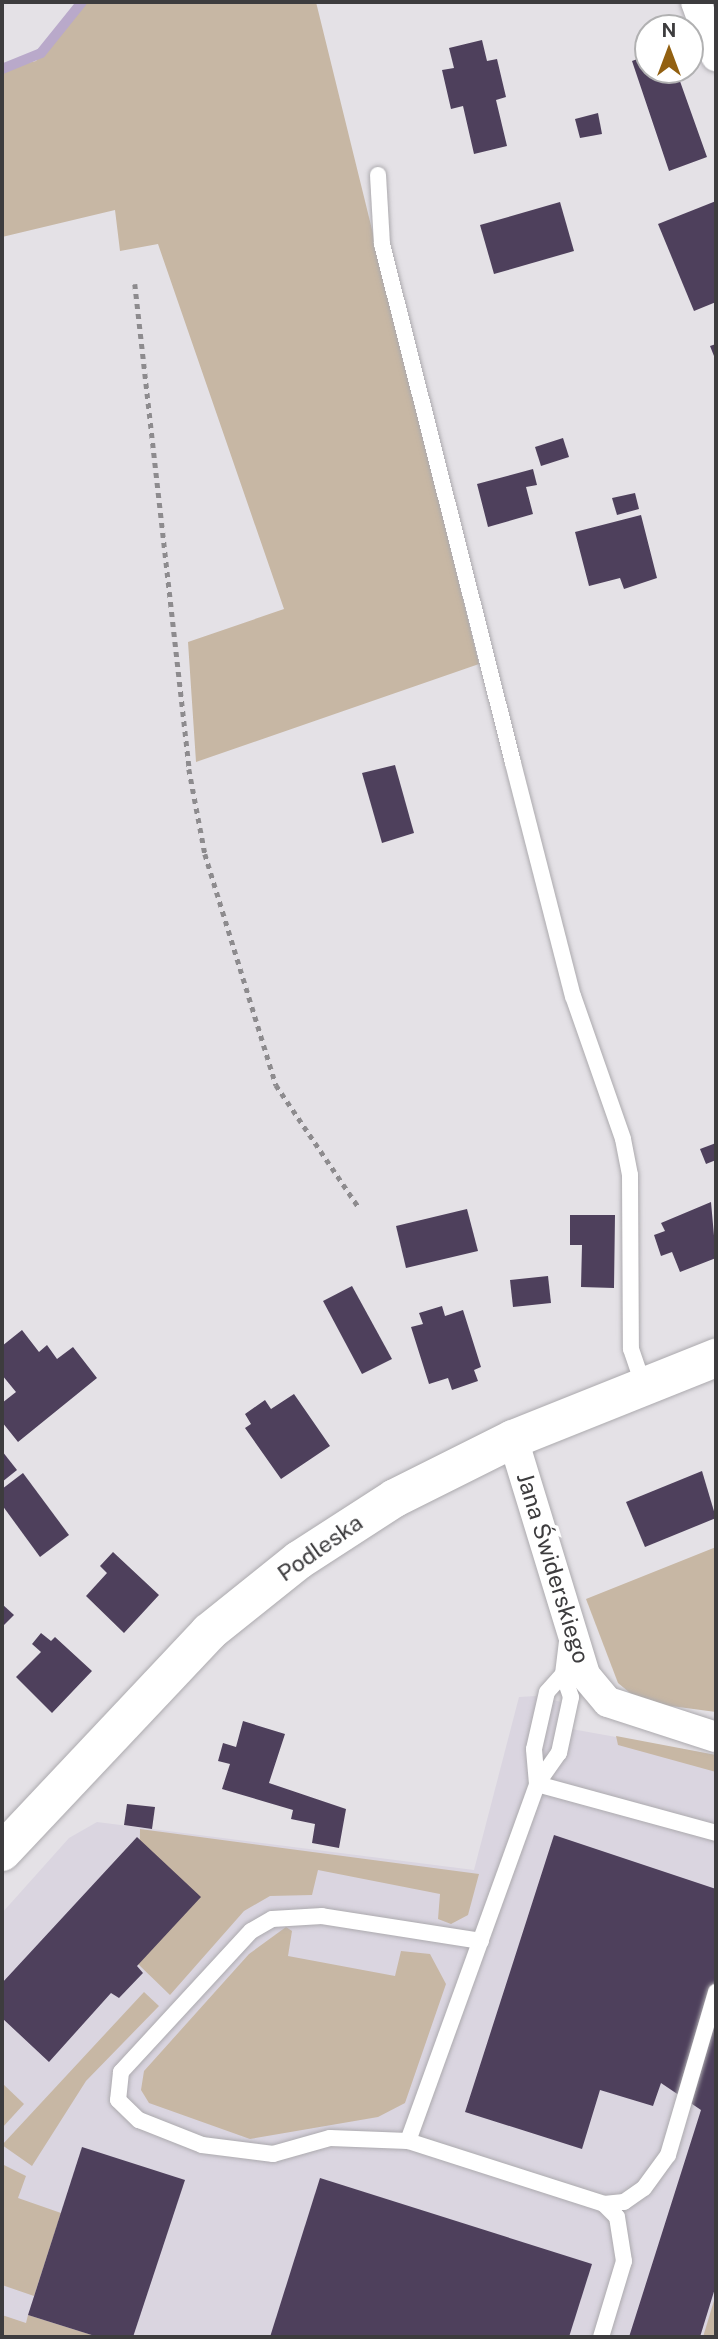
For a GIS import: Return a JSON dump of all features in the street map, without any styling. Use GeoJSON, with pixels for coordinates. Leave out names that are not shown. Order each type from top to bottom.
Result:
{"type":"FeatureCollection","features":[{"type":"Feature","properties":{"kind":"street"},"geometry":{"type":"LineString","coordinates":[[696,2],[716,56]]}},
{"type":"Feature","properties":{"kind":"street","name":"Podleska"},"geometry":{"type":"LineString","coordinates":[[5,1842],[239,1608],[395,1498],[513,1440],[716,1358]]}},
{"type":"Feature","properties":{"kind":"street","name":"Jana Świderskiego"},"geometry":{"type":"LineString","coordinates":[[513,1440],[570,1618],[585,1675],[608,1702],[716,1737]]}},
{"type":"Feature","properties":{"kind":"lane"},"geometry":{"type":"LineString","coordinates":[[378,175],[382,244],[556,932],[623,1139],[630,1175],[631,1349],[644,1387]]}},
{"type":"Feature","properties":{"kind":"lane"},"geometry":{"type":"LineString","coordinates":[[408,2141],[537,1784],[559,1753],[571,1697],[563,1674],[570,1618]]}},
{"type":"Feature","properties":{"kind":"lane"},"geometry":{"type":"LineString","coordinates":[[537,1784],[534,1749],[547,1692],[563,1674]]}},
{"type":"Feature","properties":{"kind":"lane"},"geometry":{"type":"LineString","coordinates":[[537,1784],[716,1833]]}},
{"type":"Feature","properties":{"kind":"lane"},"geometry":{"type":"LineString","coordinates":[[481,1941],[322,1916],[272,1919],[251,1931],[121,2072],[115,2086],[124,2110],[202,2145],[274,2154],[330,2137],[408,2141],[604,2204],[624,2202],[644,2188],[668,2155],[716,1992]]}},
{"type":"Feature","properties":{"kind":"lane"},"geometry":{"type":"LineString","coordinates":[[601,2337],[624,2261],[617,2217],[604,2204]]}},
{"type":"Feature","properties":{"kind":"path"},"geometry":{"type":"LineString","coordinates":[[135,284],[189,769],[205,854],[276,1085],[358,1206]]}},
{"type":"Feature","properties":{"kind":"shaded area"},"geometry":{"type":"Polygon","coordinates":[[[77,2],[316,2],[479,664],[196,762],[188,642],[284,609],[158,244],[120,251],[115,210],[2,237],[2,69],[36,61],[77,2]]]}},
{"type":"Feature","properties":{"kind":"shaded area"},"geometry":{"type":"Polygon","coordinates":[[[716,1547],[716,1712],[641,1702],[618,1683],[586,1599],[716,1547]]]}},
{"type":"Feature","properties":{"kind":"shaded area"},"geometry":{"type":"Polygon","coordinates":[[[536,1696],[570,1704],[566,1728],[716,1755],[716,2337],[2,2337],[2,1913],[69,1838],[97,1822],[474,1870],[519,1697],[536,1696]]]}},
{"type":"Feature","properties":{"kind":"shaded area"},"geometry":{"type":"Polygon","coordinates":[[[616,1736],[716,1755],[716,1772],[618,1745],[616,1736]]]}},
{"type":"Feature","properties":{"kind":"shaded area"},"geometry":{"type":"Polygon","coordinates":[[[140,1829],[479,1874],[468,1915],[451,1924],[438,1919],[440,1894],[318,1870],[312,1895],[270,1896],[244,1911],[170,1995],[138,1964],[140,1829]]]}},
{"type":"Feature","properties":{"kind":"shaded area"},"geometry":{"type":"Polygon","coordinates":[[[286,1927],[292,1931],[288,1956],[395,1976],[401,1951],[430,1954],[446,1984],[405,2103],[378,2117],[250,2139],[149,2103],[141,2090],[144,2071],[249,1954],[286,1927]]]}},
{"type":"Feature","properties":{"kind":"shaded area"},"geometry":{"type":"Polygon","coordinates":[[[144,1992],[159,2006],[86,2081],[32,2166],[2,2145],[144,1992]]]}},
{"type":"Feature","properties":{"kind":"shaded area"},"geometry":{"type":"Polygon","coordinates":[[[2,2083],[24,2104],[2,2128],[2,2083]]]}},
{"type":"Feature","properties":{"kind":"shaded area"},"geometry":{"type":"Polygon","coordinates":[[[2,2164],[26,2176],[18,2198],[61,2213],[34,2296],[2,2285],[2,2164]]]}},
{"type":"Feature","properties":{"kind":"shaded area"},"geometry":{"type":"Polygon","coordinates":[[[716,2294],[716,2337],[703,2337],[716,2294]]]}},
{"type":"Feature","properties":{"kind":"shaded area"},"geometry":{"type":"Polygon","coordinates":[[[2,2315],[26,2323],[28,2315],[98,2337],[2,2337],[2,2315]]]}},
{"type":"Feature","properties":{"kind":"building"},"geometry":{"type":"Polygon","coordinates":[[[482,40],[487,61],[497,59],[506,97],[496,100],[507,146],[474,154],[463,106],[451,109],[442,70],[454,68],[449,48],[482,40]]]}},
{"type":"Feature","properties":{"kind":"building"},"geometry":{"type":"Polygon","coordinates":[[[640,84],[681,84],[707,157],[669,171],[640,84]]]}},
{"type":"Feature","properties":{"kind":"building"},"geometry":{"type":"Polygon","coordinates":[[[598,113],[602,134],[580,138],[575,119],[598,113]]]}},
{"type":"Feature","properties":{"kind":"building"},"geometry":{"type":"Polygon","coordinates":[[[716,201],[716,302],[694,311],[658,224],[716,201]]]}},
{"type":"Feature","properties":{"kind":"building"},"geometry":{"type":"Polygon","coordinates":[[[560,202],[574,251],[494,274],[480,225],[560,202]]]}},
{"type":"Feature","properties":{"kind":"building"},"geometry":{"type":"Polygon","coordinates":[[[716,344],[716,361],[710,346],[716,344]]]}},
{"type":"Feature","properties":{"kind":"building"},"geometry":{"type":"Polygon","coordinates":[[[563,438],[569,457],[541,466],[535,447],[563,438]]]}},
{"type":"Feature","properties":{"kind":"building"},"geometry":{"type":"Polygon","coordinates":[[[533,469],[537,485],[526,487],[533,514],[488,527],[477,484],[533,469]]]}},
{"type":"Feature","properties":{"kind":"building"},"geometry":{"type":"Polygon","coordinates":[[[635,493],[639,509],[617,515],[612,498],[635,493]]]}},
{"type":"Feature","properties":{"kind":"building"},"geometry":{"type":"Polygon","coordinates":[[[641,515],[657,578],[624,589],[620,578],[589,586],[575,532],[641,515]]]}},
{"type":"Feature","properties":{"kind":"building"},"geometry":{"type":"Polygon","coordinates":[[[395,765],[414,833],[382,843],[362,773],[395,765]]]}},
{"type":"Feature","properties":{"kind":"building"},"geometry":{"type":"Polygon","coordinates":[[[716,1143],[716,1160],[706,1164],[700,1149],[716,1143]]]}},
{"type":"Feature","properties":{"kind":"building"},"geometry":{"type":"Polygon","coordinates":[[[711,1202],[716,1258],[680,1272],[672,1252],[661,1256],[654,1235],[665,1231],[661,1223],[711,1202]]]}},
{"type":"Feature","properties":{"kind":"building"},"geometry":{"type":"Polygon","coordinates":[[[467,1209],[478,1251],[406,1268],[396,1226],[467,1209]]]}},
{"type":"Feature","properties":{"kind":"building"},"geometry":{"type":"Polygon","coordinates":[[[570,1215],[615,1215],[614,1288],[581,1287],[582,1245],[570,1245],[570,1215]]]}},
{"type":"Feature","properties":{"kind":"building"},"geometry":{"type":"Polygon","coordinates":[[[548,1276],[551,1303],[513,1307],[510,1280],[548,1276]]]}},
{"type":"Feature","properties":{"kind":"building"},"geometry":{"type":"Polygon","coordinates":[[[352,1286],[392,1359],[362,1374],[323,1301],[352,1286]]]}},
{"type":"Feature","properties":{"kind":"building"},"geometry":{"type":"Polygon","coordinates":[[[442,1306],[445,1316],[463,1310],[481,1367],[474,1370],[478,1381],[452,1390],[448,1378],[429,1384],[411,1327],[423,1324],[419,1313],[442,1306]]]}},
{"type":"Feature","properties":{"kind":"building"},"geometry":{"type":"Polygon","coordinates":[[[22,1330],[39,1352],[47,1345],[57,1359],[73,1347],[97,1378],[18,1442],[2,1422],[2,1403],[16,1392],[2,1375],[2,1346],[22,1330]]]}},
{"type":"Feature","properties":{"kind":"building"},"geometry":{"type":"Polygon","coordinates":[[[294,1394],[330,1446],[281,1479],[245,1428],[251,1424],[245,1414],[265,1400],[271,1409],[294,1394]]]}},
{"type":"Feature","properties":{"kind":"building"},"geometry":{"type":"Polygon","coordinates":[[[2,1451],[17,1470],[2,1482],[2,1451]]]}},
{"type":"Feature","properties":{"kind":"building"},"geometry":{"type":"Polygon","coordinates":[[[702,1471],[716,1518],[645,1547],[626,1502],[702,1471]]]}},
{"type":"Feature","properties":{"kind":"building"},"geometry":{"type":"Polygon","coordinates":[[[23,1473],[69,1535],[40,1557],[2,1505],[2,1489],[23,1473]]]}},
{"type":"Feature","properties":{"kind":"building"},"geometry":{"type":"Polygon","coordinates":[[[113,1552],[159,1595],[124,1633],[86,1596],[107,1573],[100,1566],[113,1552]]]}},
{"type":"Feature","properties":{"kind":"building"},"geometry":{"type":"Polygon","coordinates":[[[2,1604],[14,1615],[2,1627],[2,1604]]]}},
{"type":"Feature","properties":{"kind":"building"},"geometry":{"type":"Polygon","coordinates":[[[41,1633],[51,1641],[55,1637],[92,1671],[52,1713],[16,1677],[41,1652],[32,1644],[41,1633]]]}},
{"type":"Feature","properties":{"kind":"building"},"geometry":{"type":"Polygon","coordinates":[[[243,1721],[285,1734],[269,1783],[346,1809],[339,1848],[312,1843],[315,1824],[291,1819],[293,1810],[222,1789],[230,1764],[218,1761],[223,1743],[236,1747],[243,1721]]]}},
{"type":"Feature","properties":{"kind":"building"},"geometry":{"type":"Polygon","coordinates":[[[127,1804],[155,1807],[152,1829],[124,1825],[127,1804]]]}},
{"type":"Feature","properties":{"kind":"building"},"geometry":{"type":"Polygon","coordinates":[[[554,1835],[716,1889],[716,2285],[700,2337],[629,2337],[701,2110],[661,2083],[653,2106],[600,2090],[582,2149],[465,2112],[554,1835]]]}},
{"type":"Feature","properties":{"kind":"building"},"geometry":{"type":"Polygon","coordinates":[[[137,1837],[201,1897],[137,1966],[143,1973],[119,1998],[111,1993],[49,2062],[2,2018],[2,1983],[137,1837]]]}},
{"type":"Feature","properties":{"kind":"building"},"geometry":{"type":"Polygon","coordinates":[[[82,2147],[185,2180],[133,2337],[98,2337],[28,2315],[82,2147]]]}},
{"type":"Feature","properties":{"kind":"building"},"geometry":{"type":"Polygon","coordinates":[[[320,2178],[592,2264],[569,2337],[270,2337],[320,2178]]]}},
{"type":"Feature","properties":{"kind":"waterway"},"geometry":{"type":"LineString","coordinates":[[2,69],[41,53],[82,2]]}}]}
